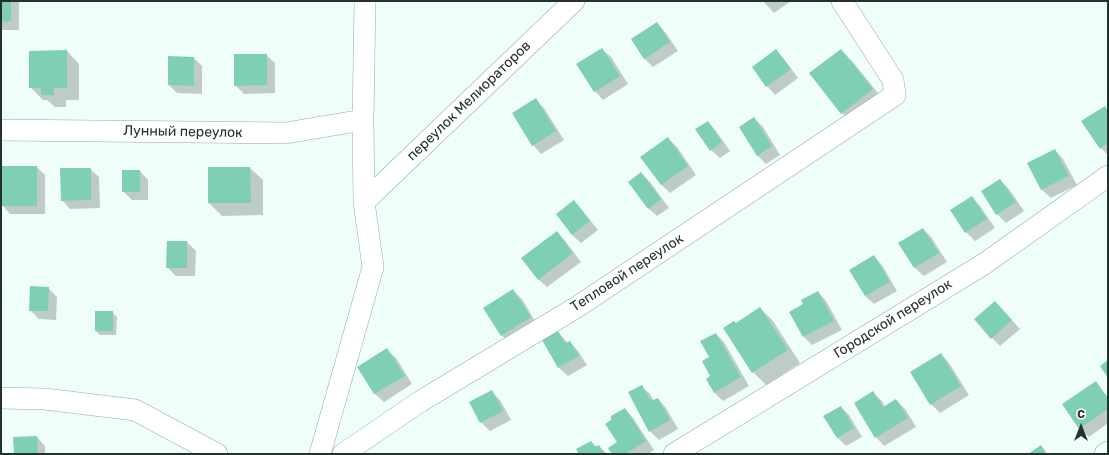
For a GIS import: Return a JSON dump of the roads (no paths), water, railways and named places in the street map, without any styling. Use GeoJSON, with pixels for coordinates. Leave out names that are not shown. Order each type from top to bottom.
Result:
{"type":"FeatureCollection","features":[{"type":"Feature","properties":{"kind":"street"},"geometry":{"type":"LineString","coordinates":[[320,454],[373,267],[364,202],[363,120],[365,1]]}},
{"type":"Feature","properties":{"kind":"street","name":"переулок Мелиораторов"},"geometry":{"type":"LineString","coordinates":[[364,202],[574,1]]}},
{"type":"Feature","properties":{"kind":"street","name":"Тепловой переулок"},"geometry":{"type":"LineString","coordinates":[[343,454],[422,401],[577,307],[895,95],[893,80],[842,1]]}},
{"type":"Feature","properties":{"kind":"street","name":"Лунный переулок"},"geometry":{"type":"LineString","coordinates":[[1,130],[286,133],[363,120]]}},
{"type":"Feature","properties":{"kind":"street","name":"Городской переулок"},"geometry":{"type":"LineString","coordinates":[[674,454],[984,264],[1108,176]]}},
{"type":"Feature","properties":{"kind":"street"},"geometry":{"type":"LineString","coordinates":[[1,398],[45,399],[135,410],[217,454]]}}]}
